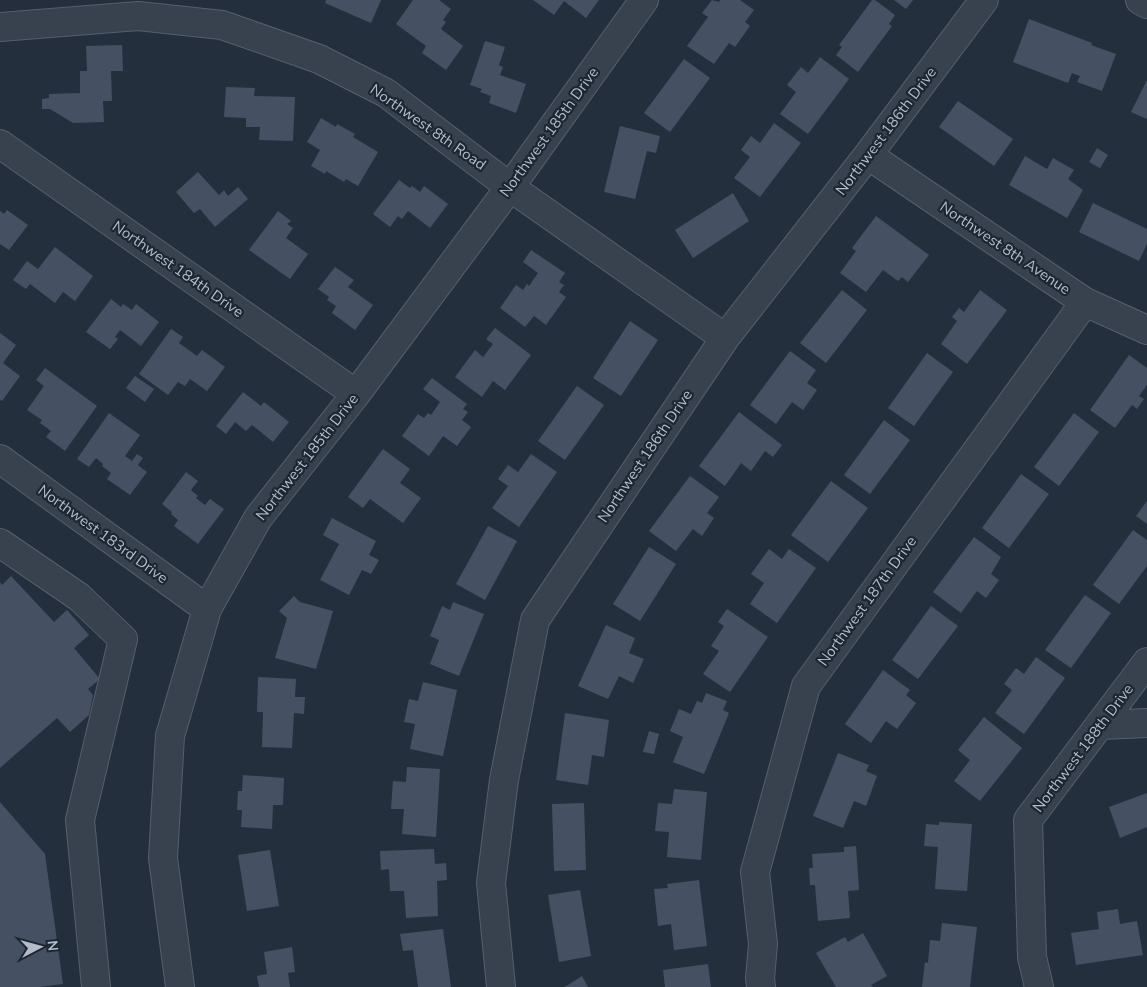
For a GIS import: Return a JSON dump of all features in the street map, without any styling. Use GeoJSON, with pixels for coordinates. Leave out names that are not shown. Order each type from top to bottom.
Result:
{"type":"FeatureCollection","features":[{"type":"Feature","properties":{"kind":"street","name":"Northwest 185th Drive"},"geometry":{"type":"LineString","coordinates":[[180,987],[163,858],[170,736],[207,609],[258,518],[356,394],[510,187],[644,0]]}},
{"type":"Feature","properties":{"kind":"street","name":"Northwest 186th Drive"},"geometry":{"type":"LineString","coordinates":[[501,987],[491,882],[504,780],[535,620],[725,338],[868,155],[984,0]]}},
{"type":"Feature","properties":{"kind":"street"},"geometry":{"type":"LineString","coordinates":[[1140,0],[1147,4]]}},
{"type":"Feature","properties":{"kind":"street","name":"Northwest 8th Road"},"geometry":{"type":"LineString","coordinates":[[0,27],[138,16],[222,25],[319,59],[386,93],[510,187],[725,338]]}},
{"type":"Feature","properties":{"kind":"street","name":"Northwest 184th Drive"},"geometry":{"type":"LineString","coordinates":[[0,144],[356,394]]}},
{"type":"Feature","properties":{"kind":"street","name":"Northwest 8th Avenue"},"geometry":{"type":"LineString","coordinates":[[868,155],[1085,302],[1147,330]]}},
{"type":"Feature","properties":{"kind":"street","name":"Northwest 187th Drive"},"geometry":{"type":"LineString","coordinates":[[761,987],[760,978],[764,944],[756,872],[806,686],[1085,302]]}},
{"type":"Feature","properties":{"kind":"street","name":"Northwest 183rd Drive"},"geometry":{"type":"LineString","coordinates":[[0,459],[207,609]]}},
{"type":"Feature","properties":{"kind":"street"},"geometry":{"type":"LineString","coordinates":[[0,543],[79,598],[124,639],[80,820],[96,987]]}},
{"type":"Feature","properties":{"kind":"street","name":"Northwest 188th Drive"},"geometry":{"type":"LineString","coordinates":[[1039,987],[1032,957],[1028,820],[1147,662]]}},
{"type":"Feature","properties":{"kind":"street"},"geometry":{"type":"LineString","coordinates":[[1100,725],[1147,723]]}},
{"type":"Feature","properties":{"kind":"street","name":"Northwest 187th Drive"},"geometry":{"type":"LineString","coordinates":[[764,944],[779,987]]}},
{"type":"Feature","properties":{"kind":"building"},"geometry":{"type":"Polygon","coordinates":[[[326,0],[381,0],[371,23],[325,3],[326,0]]]}},
{"type":"Feature","properties":{"kind":"building"},"geometry":{"type":"Polygon","coordinates":[[[413,0],[439,0],[451,9],[443,20],[446,22],[441,29],[463,46],[446,70],[422,53],[426,46],[396,24],[413,0]]]}},
{"type":"Feature","properties":{"kind":"building"},"geometry":{"type":"Polygon","coordinates":[[[533,0],[599,0],[586,18],[564,1],[554,15],[533,0]]]}},
{"type":"Feature","properties":{"kind":"building"},"geometry":{"type":"Polygon","coordinates":[[[712,0],[719,2],[720,0],[740,0],[754,10],[745,22],[750,26],[735,47],[729,43],[714,64],[687,46],[708,17],[702,13],[712,0]]]}},
{"type":"Feature","properties":{"kind":"building"},"geometry":{"type":"Polygon","coordinates":[[[872,0],[875,0],[895,15],[889,24],[892,26],[858,72],[836,55],[842,47],[839,45],[872,0]]]}},
{"type":"Feature","properties":{"kind":"building"},"geometry":{"type":"Polygon","coordinates":[[[894,0],[913,0],[906,9],[894,0]]]}},
{"type":"Feature","properties":{"kind":"building"},"geometry":{"type":"Polygon","coordinates":[[[1029,19],[1116,54],[1102,91],[1077,82],[1080,76],[1072,73],[1068,83],[1013,62],[1029,19]]]}},
{"type":"Feature","properties":{"kind":"building"},"geometry":{"type":"Polygon","coordinates":[[[485,41],[505,47],[499,65],[503,67],[500,75],[526,84],[516,113],[489,103],[491,96],[480,92],[482,89],[470,85],[485,41]]]}},
{"type":"Feature","properties":{"kind":"building"},"geometry":{"type":"Polygon","coordinates":[[[122,45],[123,71],[111,71],[112,101],[103,101],[104,122],[73,123],[50,109],[42,109],[42,99],[49,98],[49,94],[80,93],[80,71],[87,71],[86,46],[122,45]]]}},
{"type":"Feature","properties":{"kind":"building"},"geometry":{"type":"Polygon","coordinates":[[[820,57],[849,79],[808,134],[780,114],[796,92],[787,85],[801,67],[808,73],[820,57]]]}},
{"type":"Feature","properties":{"kind":"building"},"geometry":{"type":"Polygon","coordinates":[[[684,59],[710,78],[670,132],[644,113],[684,59]]]}},
{"type":"Feature","properties":{"kind":"building"},"geometry":{"type":"Polygon","coordinates":[[[1147,80],[1147,119],[1131,112],[1147,80]]]}},
{"type":"Feature","properties":{"kind":"building"},"geometry":{"type":"Polygon","coordinates":[[[226,87],[255,88],[254,96],[295,97],[293,141],[259,140],[260,127],[246,127],[246,118],[224,117],[226,87]]]}},
{"type":"Feature","properties":{"kind":"building"},"geometry":{"type":"Polygon","coordinates":[[[958,101],[1013,139],[994,166],[939,127],[958,101]]]}},
{"type":"Feature","properties":{"kind":"building"},"geometry":{"type":"Polygon","coordinates":[[[321,118],[336,127],[337,124],[355,134],[353,137],[378,152],[358,186],[346,179],[344,182],[326,171],[325,174],[311,166],[320,150],[307,142],[321,118]]]}},
{"type":"Feature","properties":{"kind":"building"},"geometry":{"type":"Polygon","coordinates":[[[774,123],[801,143],[760,197],[734,178],[750,157],[741,150],[751,136],[760,143],[774,123]]]}},
{"type":"Feature","properties":{"kind":"building"},"geometry":{"type":"Polygon","coordinates":[[[620,126],[660,136],[656,153],[647,151],[635,199],[604,192],[620,126]]]}},
{"type":"Feature","properties":{"kind":"building"},"geometry":{"type":"Polygon","coordinates":[[[1097,148],[1108,155],[1100,168],[1089,162],[1097,148]]]}},
{"type":"Feature","properties":{"kind":"building"},"geometry":{"type":"Polygon","coordinates":[[[1025,156],[1047,169],[1053,158],[1074,170],[1068,179],[1083,190],[1067,218],[1009,185],[1025,156]]]}},
{"type":"Feature","properties":{"kind":"building"},"geometry":{"type":"Polygon","coordinates":[[[198,172],[219,195],[224,190],[228,196],[238,187],[248,199],[215,227],[200,209],[194,213],[176,192],[198,172]]]}},
{"type":"Feature","properties":{"kind":"building"},"geometry":{"type":"Polygon","coordinates":[[[399,180],[420,192],[424,186],[448,204],[430,228],[408,211],[402,219],[398,216],[390,227],[373,214],[399,180]]]}},
{"type":"Feature","properties":{"kind":"building"},"geometry":{"type":"Polygon","coordinates":[[[733,193],[749,221],[693,258],[675,230],[733,193]]]}},
{"type":"Feature","properties":{"kind":"building"},"geometry":{"type":"Polygon","coordinates":[[[1093,203],[1147,229],[1147,244],[1139,261],[1079,232],[1093,203]]]}},
{"type":"Feature","properties":{"kind":"building"},"geometry":{"type":"Polygon","coordinates":[[[7,210],[28,225],[9,250],[0,244],[0,211],[4,214],[7,210]]]}},
{"type":"Feature","properties":{"kind":"building"},"geometry":{"type":"Polygon","coordinates":[[[278,211],[291,221],[287,224],[293,228],[286,238],[308,254],[290,279],[249,250],[278,211]]]}},
{"type":"Feature","properties":{"kind":"building"},"geometry":{"type":"Polygon","coordinates":[[[876,216],[929,255],[908,282],[902,277],[898,281],[883,270],[866,292],[840,273],[856,251],[852,248],[876,216]]]}},
{"type":"Feature","properties":{"kind":"building"},"geometry":{"type":"Polygon","coordinates":[[[55,247],[93,276],[75,301],[63,292],[55,303],[30,284],[26,289],[13,280],[27,261],[38,269],[55,247]]]}},
{"type":"Feature","properties":{"kind":"building"},"geometry":{"type":"Polygon","coordinates":[[[531,250],[565,273],[559,282],[564,285],[559,292],[566,297],[546,325],[534,316],[525,327],[500,308],[516,285],[523,290],[527,284],[529,286],[538,273],[523,262],[531,250]]]}},
{"type":"Feature","properties":{"kind":"building"},"geometry":{"type":"Polygon","coordinates":[[[335,267],[354,280],[348,287],[373,305],[355,330],[332,313],[336,306],[327,300],[329,297],[318,289],[335,267]]]}},
{"type":"Feature","properties":{"kind":"building"},"geometry":{"type":"Polygon","coordinates":[[[842,290],[867,310],[826,363],[800,343],[842,290]]]}},
{"type":"Feature","properties":{"kind":"building"},"geometry":{"type":"Polygon","coordinates":[[[980,290],[1007,310],[967,364],[941,344],[957,321],[952,317],[959,308],[964,312],[980,290]]]}},
{"type":"Feature","properties":{"kind":"building"},"geometry":{"type":"Polygon","coordinates":[[[111,299],[121,307],[123,304],[132,310],[136,304],[159,322],[141,346],[120,330],[115,337],[118,339],[110,349],[86,332],[111,299]]]}},
{"type":"Feature","properties":{"kind":"building"},"geometry":{"type":"Polygon","coordinates":[[[630,321],[658,340],[621,396],[593,378],[630,321]]]}},
{"type":"Feature","properties":{"kind":"building"},"geometry":{"type":"Polygon","coordinates":[[[495,328],[531,355],[505,390],[493,381],[482,397],[455,377],[475,350],[483,357],[493,344],[486,339],[495,328]]]}},
{"type":"Feature","properties":{"kind":"building"},"geometry":{"type":"Polygon","coordinates":[[[171,329],[183,337],[179,343],[197,356],[202,350],[225,367],[207,391],[190,379],[185,386],[178,382],[168,395],[139,374],[171,329]]]}},
{"type":"Feature","properties":{"kind":"building"},"geometry":{"type":"Polygon","coordinates":[[[0,333],[16,345],[3,363],[20,376],[2,401],[0,400],[0,333]]]}},
{"type":"Feature","properties":{"kind":"building"},"geometry":{"type":"Polygon","coordinates":[[[790,351],[816,370],[807,383],[817,390],[803,410],[792,402],[776,424],[750,405],[790,351]]]}},
{"type":"Feature","properties":{"kind":"building"},"geometry":{"type":"Polygon","coordinates":[[[927,353],[953,372],[914,426],[888,408],[927,353]]]}},
{"type":"Feature","properties":{"kind":"building"},"geometry":{"type":"Polygon","coordinates":[[[1129,355],[1147,368],[1147,385],[1139,396],[1144,399],[1137,409],[1132,405],[1115,428],[1090,410],[1129,355]]]}},
{"type":"Feature","properties":{"kind":"building"},"geometry":{"type":"Polygon","coordinates":[[[45,368],[97,406],[65,451],[46,437],[51,431],[40,423],[42,420],[27,410],[44,386],[36,380],[45,368]]]}},
{"type":"Feature","properties":{"kind":"building"},"geometry":{"type":"Polygon","coordinates":[[[135,376],[154,389],[145,402],[126,388],[135,376]]]}},
{"type":"Feature","properties":{"kind":"building"},"geometry":{"type":"Polygon","coordinates":[[[432,378],[467,404],[463,409],[468,412],[462,420],[471,427],[457,446],[443,436],[429,456],[402,436],[418,414],[424,418],[428,413],[431,415],[440,402],[423,389],[432,378]]]}},
{"type":"Feature","properties":{"kind":"building"},"geometry":{"type":"Polygon","coordinates":[[[577,386],[604,405],[565,460],[538,441],[577,386]]]}},
{"type":"Feature","properties":{"kind":"building"},"geometry":{"type":"Polygon","coordinates":[[[243,392],[261,406],[264,402],[289,422],[273,442],[252,425],[246,431],[235,422],[226,434],[216,426],[243,392]]]}},
{"type":"Feature","properties":{"kind":"building"},"geometry":{"type":"Polygon","coordinates":[[[739,412],[782,445],[773,457],[765,451],[751,471],[741,463],[725,486],[699,466],[739,412]]]}},
{"type":"Feature","properties":{"kind":"building"},"geometry":{"type":"Polygon","coordinates":[[[109,413],[140,435],[125,456],[132,461],[137,454],[143,458],[138,465],[147,472],[130,495],[107,479],[111,473],[96,458],[89,467],[77,459],[109,413]]]}},
{"type":"Feature","properties":{"kind":"building"},"geometry":{"type":"Polygon","coordinates":[[[1074,413],[1099,432],[1059,486],[1034,467],[1074,413]]]}},
{"type":"Feature","properties":{"kind":"building"},"geometry":{"type":"Polygon","coordinates":[[[884,420],[910,440],[870,494],[844,475],[884,420]]]}},
{"type":"Feature","properties":{"kind":"building"},"geometry":{"type":"Polygon","coordinates":[[[383,449],[410,469],[400,483],[421,498],[403,523],[370,499],[363,508],[348,497],[383,449]]]}},
{"type":"Feature","properties":{"kind":"building"},"geometry":{"type":"Polygon","coordinates":[[[531,454],[557,472],[519,527],[492,508],[508,486],[498,479],[508,465],[518,472],[531,454]]]}},
{"type":"Feature","properties":{"kind":"building"},"geometry":{"type":"Polygon","coordinates":[[[186,472],[198,481],[191,490],[198,496],[196,498],[205,505],[210,499],[224,509],[198,544],[174,526],[178,520],[162,504],[186,472]]]}},
{"type":"Feature","properties":{"kind":"building"},"geometry":{"type":"Polygon","coordinates":[[[1021,474],[1049,494],[1009,548],[982,528],[1021,474]]]}},
{"type":"Feature","properties":{"kind":"building"},"geometry":{"type":"Polygon","coordinates":[[[690,476],[719,497],[707,513],[714,518],[702,536],[693,529],[676,551],[649,531],[690,476]]]}},
{"type":"Feature","properties":{"kind":"building"},"geometry":{"type":"Polygon","coordinates":[[[831,481],[868,508],[828,562],[791,535],[831,481]]]}},
{"type":"Feature","properties":{"kind":"building"},"geometry":{"type":"Polygon","coordinates":[[[1147,501],[1147,524],[1136,516],[1147,501]]]}},
{"type":"Feature","properties":{"kind":"building"},"geometry":{"type":"Polygon","coordinates":[[[332,518],[376,541],[369,555],[379,560],[371,574],[362,570],[349,595],[320,580],[339,544],[323,535],[332,518]]]}},
{"type":"Feature","properties":{"kind":"building"},"geometry":{"type":"Polygon","coordinates":[[[488,526],[517,541],[485,600],[456,584],[488,526]]]}},
{"type":"Feature","properties":{"kind":"building"},"geometry":{"type":"Polygon","coordinates":[[[1133,530],[1147,540],[1147,566],[1119,604],[1093,585],[1133,530]]]}},
{"type":"Feature","properties":{"kind":"building"},"geometry":{"type":"Polygon","coordinates":[[[974,537],[1001,557],[991,574],[999,580],[986,598],[977,591],[961,613],[933,592],[974,537]]]}},
{"type":"Feature","properties":{"kind":"building"},"geometry":{"type":"Polygon","coordinates":[[[649,547],[676,564],[640,621],[613,604],[649,547]]]}},
{"type":"Feature","properties":{"kind":"building"},"geometry":{"type":"Polygon","coordinates":[[[769,549],[782,559],[789,549],[816,568],[777,623],[750,604],[764,583],[751,574],[769,549]]]}},
{"type":"Feature","properties":{"kind":"building"},"geometry":{"type":"Polygon","coordinates":[[[11,576],[54,622],[67,610],[89,635],[74,648],[100,679],[88,689],[93,695],[89,715],[70,732],[57,718],[0,768],[0,582],[2,585],[11,576]]]}},
{"type":"Feature","properties":{"kind":"building"},"geometry":{"type":"Polygon","coordinates":[[[1085,595],[1111,613],[1071,668],[1045,650],[1085,595]]]}},
{"type":"Feature","properties":{"kind":"building"},"geometry":{"type":"Polygon","coordinates":[[[294,596],[300,602],[333,611],[316,669],[275,658],[287,618],[279,611],[294,596]]]}},
{"type":"Feature","properties":{"kind":"building"},"geometry":{"type":"Polygon","coordinates":[[[453,602],[484,614],[459,676],[430,664],[439,640],[430,636],[442,606],[450,610],[453,602]]]}},
{"type":"Feature","properties":{"kind":"building"},"geometry":{"type":"Polygon","coordinates":[[[931,606],[958,626],[918,679],[892,660],[931,606]]]}},
{"type":"Feature","properties":{"kind":"building"},"geometry":{"type":"Polygon","coordinates":[[[727,609],[768,637],[730,692],[703,674],[719,651],[711,646],[724,626],[718,622],[727,609]]]}},
{"type":"Feature","properties":{"kind":"building"},"geometry":{"type":"Polygon","coordinates":[[[606,625],[635,638],[629,653],[644,659],[633,683],[619,676],[608,699],[578,686],[606,625]]]}},
{"type":"Feature","properties":{"kind":"building"},"geometry":{"type":"Polygon","coordinates":[[[1036,657],[1065,678],[1024,734],[995,713],[1012,690],[1004,684],[1016,668],[1024,674],[1036,657]]]}},
{"type":"Feature","properties":{"kind":"building"},"geometry":{"type":"Polygon","coordinates":[[[883,670],[910,690],[906,695],[916,703],[897,729],[886,721],[871,743],[845,724],[883,670]]]}},
{"type":"Feature","properties":{"kind":"building"},"geometry":{"type":"Polygon","coordinates":[[[258,677],[296,679],[295,697],[305,697],[304,714],[294,713],[292,748],[262,747],[263,712],[257,712],[258,677]]]}},
{"type":"Feature","properties":{"kind":"building"},"geometry":{"type":"Polygon","coordinates":[[[423,682],[457,690],[443,756],[410,749],[415,724],[404,722],[409,699],[418,701],[423,682]]]}},
{"type":"Feature","properties":{"kind":"building"},"geometry":{"type":"Polygon","coordinates":[[[706,693],[727,701],[723,710],[729,713],[704,774],[673,762],[683,737],[670,731],[679,709],[691,714],[697,701],[702,703],[706,693]]]}},
{"type":"Feature","properties":{"kind":"building"},"geometry":{"type":"Polygon","coordinates":[[[565,713],[609,720],[604,757],[592,755],[588,785],[556,780],[565,713]]]}},
{"type":"Feature","properties":{"kind":"building"},"geometry":{"type":"Polygon","coordinates":[[[984,717],[1022,748],[980,801],[954,781],[970,760],[958,750],[984,717]]]}},
{"type":"Feature","properties":{"kind":"building"},"geometry":{"type":"Polygon","coordinates":[[[649,731],[659,734],[654,754],[643,752],[649,731]]]}},
{"type":"Feature","properties":{"kind":"building"},"geometry":{"type":"Polygon","coordinates":[[[838,753],[869,765],[866,771],[877,776],[866,806],[854,801],[843,828],[813,816],[838,753]]]}},
{"type":"Feature","properties":{"kind":"building"},"geometry":{"type":"Polygon","coordinates":[[[407,767],[440,769],[436,837],[402,834],[404,809],[391,809],[393,781],[406,782],[407,767]]]}},
{"type":"Feature","properties":{"kind":"building"},"geometry":{"type":"Polygon","coordinates":[[[243,775],[284,778],[283,805],[273,805],[272,829],[241,827],[242,810],[237,810],[238,791],[242,791],[243,775]]]}},
{"type":"Feature","properties":{"kind":"building"},"geometry":{"type":"Polygon","coordinates":[[[674,789],[707,792],[701,860],[667,857],[669,832],[655,831],[658,803],[672,804],[674,789]]]}},
{"type":"Feature","properties":{"kind":"building"},"geometry":{"type":"Polygon","coordinates":[[[1147,793],[1147,827],[1120,838],[1109,807],[1147,793]]]}},
{"type":"Feature","properties":{"kind":"building"},"geometry":{"type":"Polygon","coordinates":[[[0,802],[45,854],[63,984],[40,987],[0,987],[0,802]]]}},
{"type":"Feature","properties":{"kind":"building"},"geometry":{"type":"Polygon","coordinates":[[[584,803],[586,870],[554,871],[552,804],[584,803]]]}},
{"type":"Feature","properties":{"kind":"building"},"geometry":{"type":"Polygon","coordinates":[[[939,822],[972,824],[967,891],[935,889],[938,847],[924,846],[926,824],[939,825],[939,822]]]}},
{"type":"Feature","properties":{"kind":"building"},"geometry":{"type":"Polygon","coordinates":[[[856,846],[859,890],[848,891],[850,918],[818,921],[815,885],[810,885],[809,868],[813,868],[812,854],[844,852],[844,847],[856,846]]]}},
{"type":"Feature","properties":{"kind":"building"},"geometry":{"type":"Polygon","coordinates":[[[434,849],[435,864],[446,863],[447,880],[437,881],[438,916],[406,918],[404,891],[390,891],[389,869],[381,870],[380,851],[434,849]]]}},
{"type":"Feature","properties":{"kind":"building"},"geometry":{"type":"Polygon","coordinates":[[[270,850],[279,906],[247,911],[238,855],[270,850]]]}},
{"type":"Feature","properties":{"kind":"building"},"geometry":{"type":"Polygon","coordinates":[[[699,880],[707,946],[674,950],[671,924],[658,926],[654,889],[668,888],[667,884],[699,880]]]}},
{"type":"Feature","properties":{"kind":"building"},"geometry":{"type":"Polygon","coordinates":[[[580,890],[591,956],[559,962],[548,895],[580,890]]]}},
{"type":"Feature","properties":{"kind":"building"},"geometry":{"type":"Polygon","coordinates":[[[1118,909],[1120,924],[1137,921],[1143,955],[1076,965],[1071,933],[1099,929],[1097,912],[1118,909]]]}},
{"type":"Feature","properties":{"kind":"building"},"geometry":{"type":"Polygon","coordinates":[[[942,923],[977,927],[970,987],[922,987],[925,962],[928,963],[930,940],[940,941],[942,923]]]}},
{"type":"Feature","properties":{"kind":"building"},"geometry":{"type":"Polygon","coordinates":[[[443,929],[451,987],[418,987],[413,950],[403,951],[400,934],[443,929]]]}},
{"type":"Feature","properties":{"kind":"building"},"geometry":{"type":"Polygon","coordinates":[[[863,933],[887,976],[871,985],[873,987],[836,987],[816,953],[845,937],[848,942],[863,933]]]}},
{"type":"Feature","properties":{"kind":"building"},"geometry":{"type":"Polygon","coordinates":[[[292,947],[295,972],[288,973],[290,987],[259,987],[257,976],[267,974],[264,952],[292,947]]]}},
{"type":"Feature","properties":{"kind":"building"},"geometry":{"type":"Polygon","coordinates":[[[708,964],[711,987],[665,987],[663,970],[708,964]]]}},
{"type":"Feature","properties":{"kind":"building"},"geometry":{"type":"Polygon","coordinates":[[[582,976],[588,987],[564,987],[568,985],[582,976]]]}}]}
